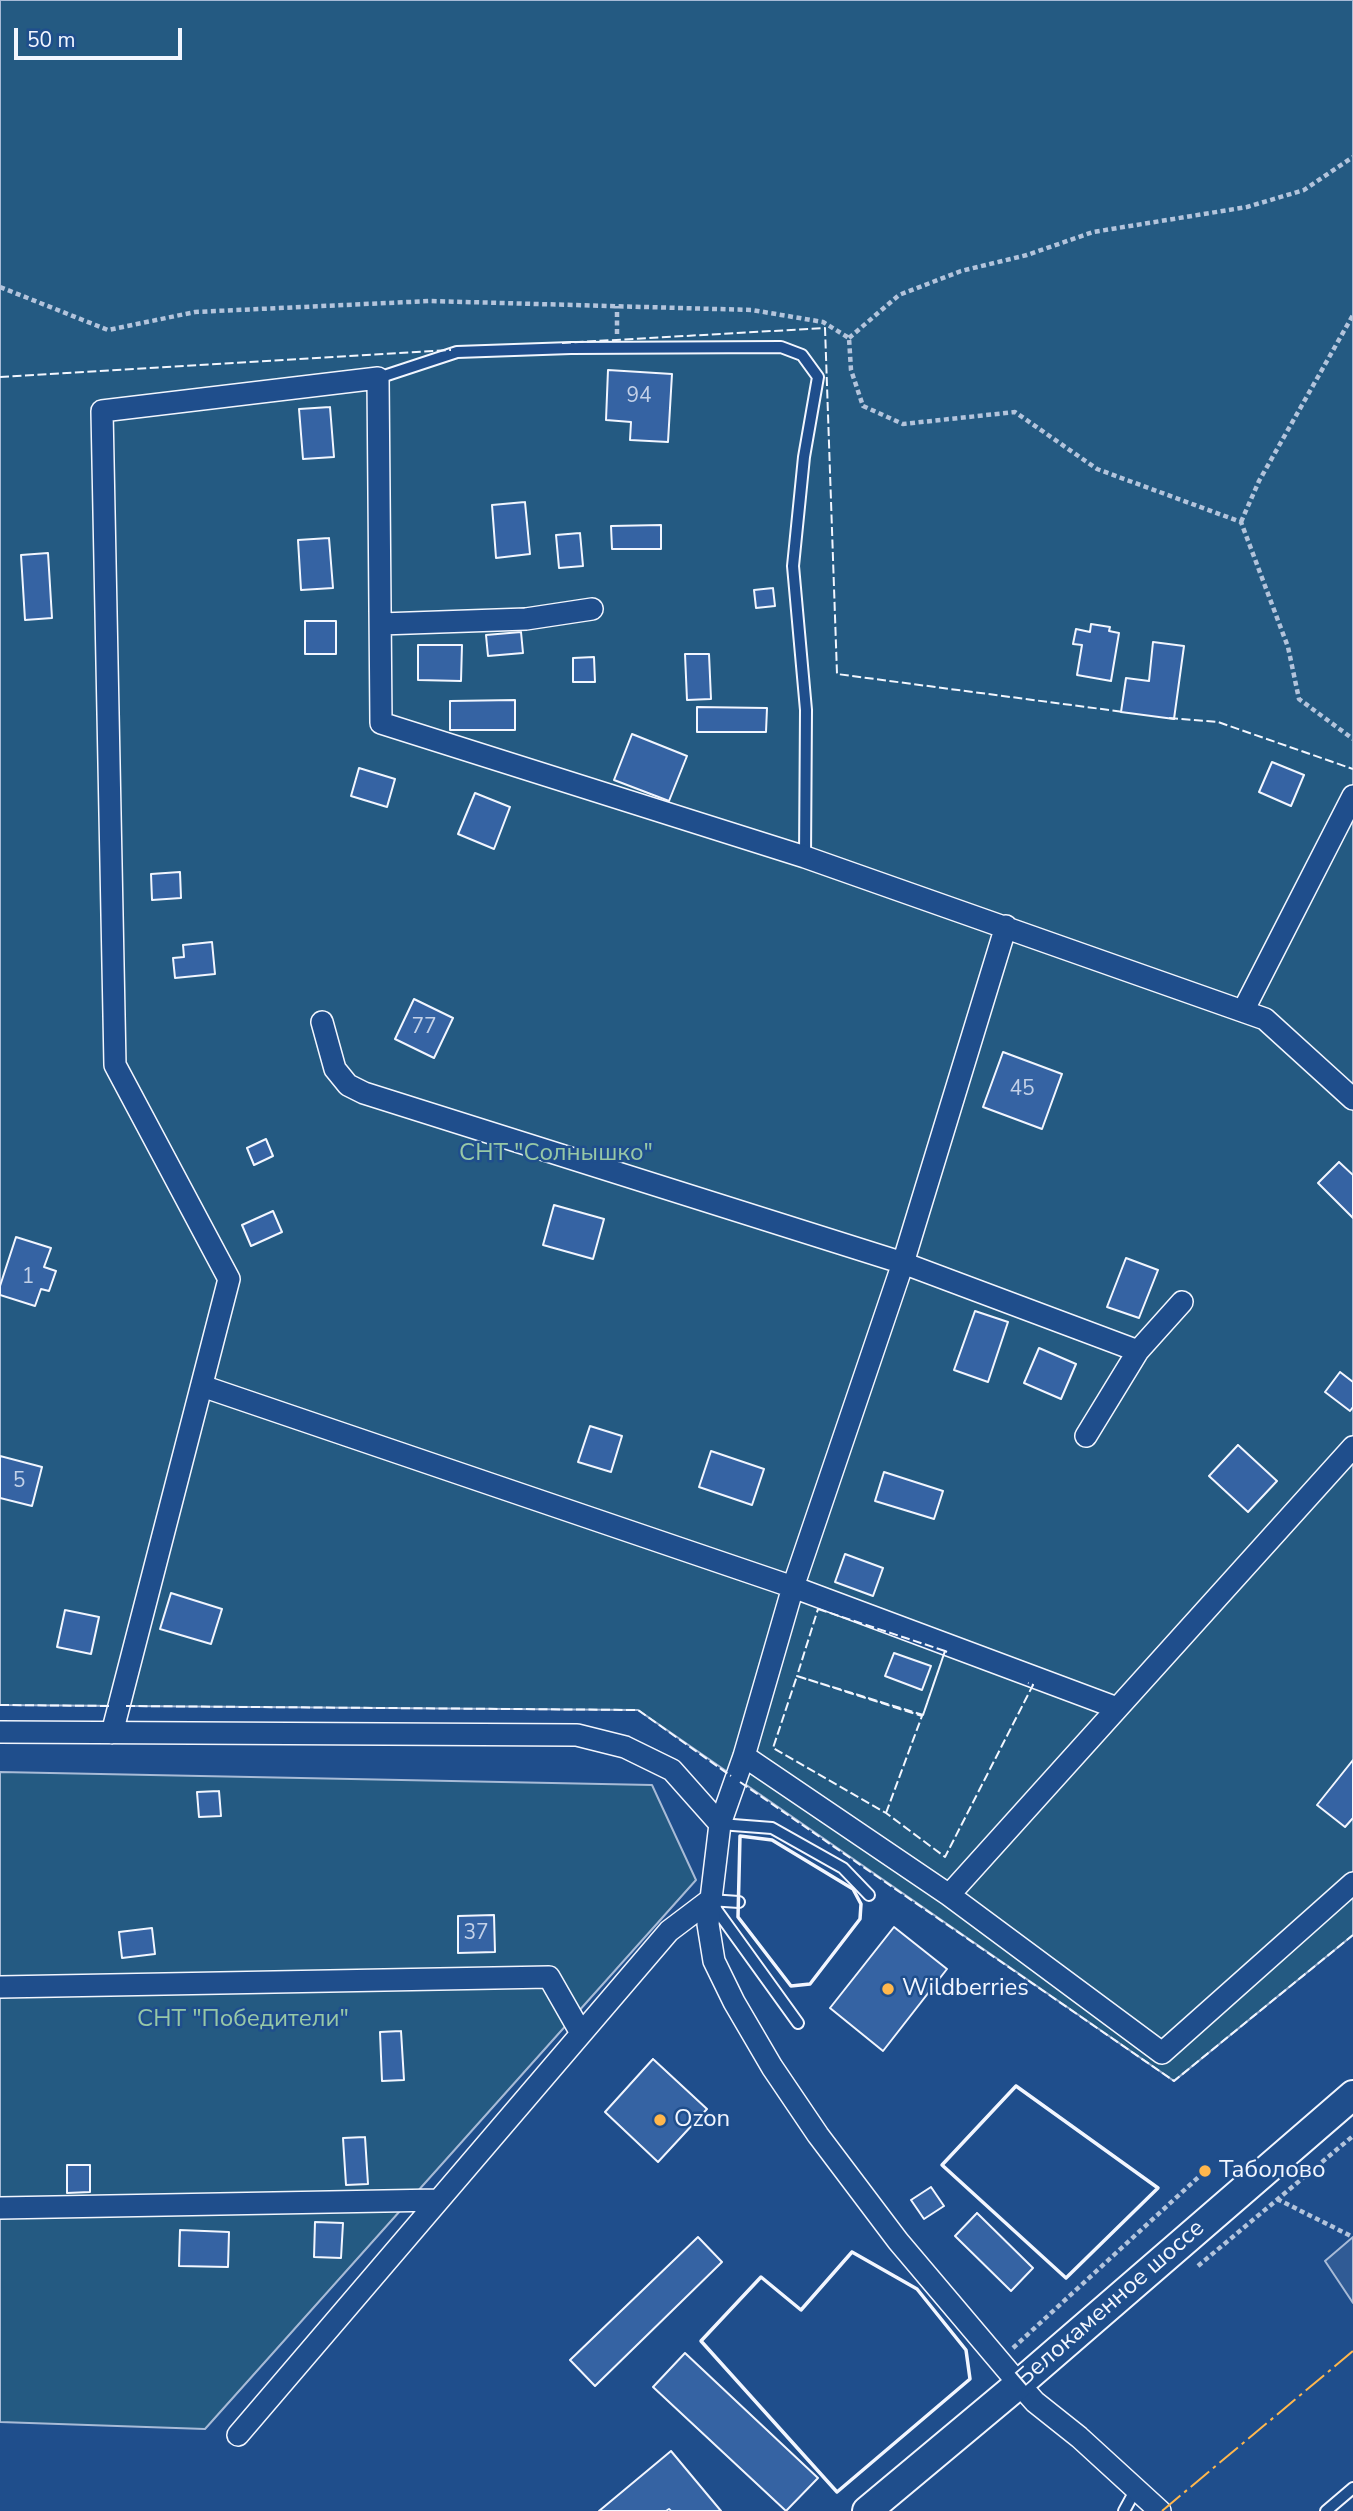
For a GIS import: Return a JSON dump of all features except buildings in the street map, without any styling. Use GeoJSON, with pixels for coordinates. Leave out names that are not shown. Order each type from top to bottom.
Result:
{"type":"FeatureCollection","features":[{"type":"Feature","properties":{"kind":"main road","name":"Белокаменное шоссе"},"geometry":{"type":"LineString","coordinates":[[867,2511],[1019,2384],[1353,2095]]}},
{"type":"Feature","properties":{"kind":"street"},"geometry":{"type":"LineString","coordinates":[[112,1733],[229,1279],[115,1065],[102,411],[378,378],[381,723],[805,857],[1265,1019],[1353,1099]]}},
{"type":"Feature","properties":{"kind":"street"},"geometry":{"type":"LineString","coordinates":[[381,624],[526,619],[592,609]]}},
{"type":"Feature","properties":{"kind":"street"},"geometry":{"type":"LineString","coordinates":[[1243,1012],[1353,796]]}},
{"type":"Feature","properties":{"kind":"street"},"geometry":{"type":"LineString","coordinates":[[1006,926],[903,1263],[793,1587],[744,1756],[720,1824],[708,1924],[714,1961],[734,2002],[772,2067],[818,2135],[898,2241],[1035,2402],[1080,2437],[1160,2511]]}},
{"type":"Feature","properties":{"kind":"street"},"geometry":{"type":"LineString","coordinates":[[322,1021],[335,1069],[348,1085],[364,1093],[903,1263],[1138,1351]]}},
{"type":"Feature","properties":{"kind":"street"},"geometry":{"type":"LineString","coordinates":[[1086,1436],[1138,1351],[1182,1302]]}},
{"type":"Feature","properties":{"kind":"street"},"geometry":{"type":"LineString","coordinates":[[202,1386],[793,1587],[1117,1708]]}},
{"type":"Feature","properties":{"kind":"street"},"geometry":{"type":"LineString","coordinates":[[949,1895],[1353,1447]]}},
{"type":"Feature","properties":{"kind":"street"},"geometry":{"type":"LineString","coordinates":[[0,1732],[578,1735],[625,1747],[672,1770],[720,1824]]}},
{"type":"Feature","properties":{"kind":"street"},"geometry":{"type":"LineString","coordinates":[[744,1756],[949,1895],[1162,2053],[1353,1883]]}},
{"type":"Feature","properties":{"kind":"street"},"geometry":{"type":"LineString","coordinates":[[238,2435],[669,1931],[710,1900]]}},
{"type":"Feature","properties":{"kind":"street"},"geometry":{"type":"LineString","coordinates":[[0,1987],[549,1977],[581,2033]]}},
{"type":"Feature","properties":{"kind":"street"},"geometry":{"type":"LineString","coordinates":[[0,2208],[439,2200]]}},
{"type":"Feature","properties":{"kind":"lane"},"geometry":{"type":"LineString","coordinates":[[378,378],[457,352],[781,346],[802,355],[818,377],[804,457],[793,566],[806,710],[805,857]]}},
{"type":"Feature","properties":{"kind":"lane"},"geometry":{"type":"LineString","coordinates":[[720,1824],[772,1828],[844,1868],[869,1895]]}},
{"type":"Feature","properties":{"kind":"lane"},"geometry":{"type":"LineString","coordinates":[[710,1900],[739,1902]]}},
{"type":"Feature","properties":{"kind":"lane"},"geometry":{"type":"LineString","coordinates":[[710,1900],[798,2023]]}},
{"type":"Feature","properties":{"kind":"lane"},"geometry":{"type":"LineString","coordinates":[[1326,2511],[1353,2488]]}},
{"type":"Feature","properties":{"kind":"lane"},"geometry":{"type":"LineString","coordinates":[[1124,2511],[1136,2489]]}},
{"type":"Feature","properties":{"kind":"path"},"geometry":{"type":"LineString","coordinates":[[849,338],[899,295],[961,271],[1027,255],[1093,232],[1258,204],[1304,190],[1353,157]]}},
{"type":"Feature","properties":{"kind":"path"},"geometry":{"type":"LineString","coordinates":[[0,287],[108,330],[195,312],[430,301],[752,310],[823,321],[849,338]]}},
{"type":"Feature","properties":{"kind":"path"},"geometry":{"type":"LineString","coordinates":[[617,306],[617,348]]}},
{"type":"Feature","properties":{"kind":"path"},"geometry":{"type":"LineString","coordinates":[[1353,315],[1259,481],[1241,522],[1288,647],[1299,699],[1353,739]]}},
{"type":"Feature","properties":{"kind":"path"},"geometry":{"type":"LineString","coordinates":[[849,338],[851,370],[863,406],[903,424],[1015,412],[1097,469],[1241,522]]}},
{"type":"Feature","properties":{"kind":"path"},"geometry":{"type":"LineString","coordinates":[[1024,2339],[1205,2171]]}},
{"type":"Feature","properties":{"kind":"path"},"geometry":{"type":"LineString","coordinates":[[1277,2200],[1353,2237]]}},
{"type":"Feature","properties":{"kind":"green space","name":"СНТ \"Солнышко\""},"geometry":{"type":"Polygon","coordinates":[[[0,0],[1353,0],[1353,1935],[1174,2081],[638,1710],[0,1705],[0,0]]]}},
{"type":"Feature","properties":{"kind":"green space","name":"СНТ \"Победители\""},"geometry":{"type":"Polygon","coordinates":[[[0,1772],[652,1785],[696,1880],[205,2429],[0,2422],[0,1772]]]}},
{"type":"Feature","properties":{"kind":"shaded area"},"geometry":{"type":"Polygon","coordinates":[[[1353,2237],[1353,2303],[1325,2261],[1353,2237]]]}},
{"type":"Feature","properties":{"kind":"fence"},"geometry":{"type":"LineString","coordinates":[[562,343],[825,328],[837,674],[1124,712]]}},
{"type":"Feature","properties":{"kind":"fence"},"geometry":{"type":"LineString","coordinates":[[0,377],[451,350]]}},
{"type":"Feature","properties":{"kind":"fence"},"geometry":{"type":"LineString","coordinates":[[1169,718],[1218,722],[1353,769]]}},
{"type":"Feature","properties":{"kind":"fence"},"geometry":{"type":"LineString","coordinates":[[818,1609],[945,1651],[923,1715],[797,1676],[818,1609]]}},
{"type":"Feature","properties":{"kind":"fence"},"geometry":{"type":"LineString","coordinates":[[923,1715],[945,1651],[947,1652]]}},
{"type":"Feature","properties":{"kind":"fence"},"geometry":{"type":"LineString","coordinates":[[886,1813],[922,1716],[797,1676],[773,1748],[886,1813],[945,1857],[1033,1685],[1028,1683]]}},
{"type":"Feature","properties":{"kind":"fence"},"geometry":{"type":"LineString","coordinates":[[0,1705],[112,1706]]}},
{"type":"Feature","properties":{"kind":"fence"},"geometry":{"type":"LineString","coordinates":[[126,1706],[638,1710],[731,1776]]}},
{"type":"Feature","properties":{"kind":"fence"},"geometry":{"type":"LineString","coordinates":[[740,1782],[1174,2081],[1353,1935]]}},
{"type":"Feature","properties":{"kind":"wall"},"geometry":{"type":"LineString","coordinates":[[740,1836],[772,1840],[853,1889],[861,1904],[860,1919],[810,1984],[791,1986],[738,1917],[740,1836]]}},
{"type":"Feature","properties":{"kind":"wall"},"geometry":{"type":"LineString","coordinates":[[1016,2086],[1158,2188],[1066,2278],[942,2165],[1016,2086]]}},
{"type":"Feature","properties":{"kind":"wall"},"geometry":{"type":"LineString","coordinates":[[852,2252],[917,2289],[966,2350],[970,2379],[837,2492],[701,2341],[761,2277],[801,2310],[852,2252]]}},
{"type":"Feature","properties":{"kind":"power"},"geometry":{"type":"LineString","coordinates":[[1162,2511],[1353,2351]]}},
{"type":"Feature","properties":{"kind":"place","name":"Wildberries"},"geometry":{"type":"Point","coordinates":[888,1989]}},
{"type":"Feature","properties":{"kind":"place","name":"Ozon"},"geometry":{"type":"Point","coordinates":[660,2120]}},
{"type":"Feature","properties":{"kind":"place","name":"Таболово"},"geometry":{"type":"Point","coordinates":[1205,2171]}}]}
